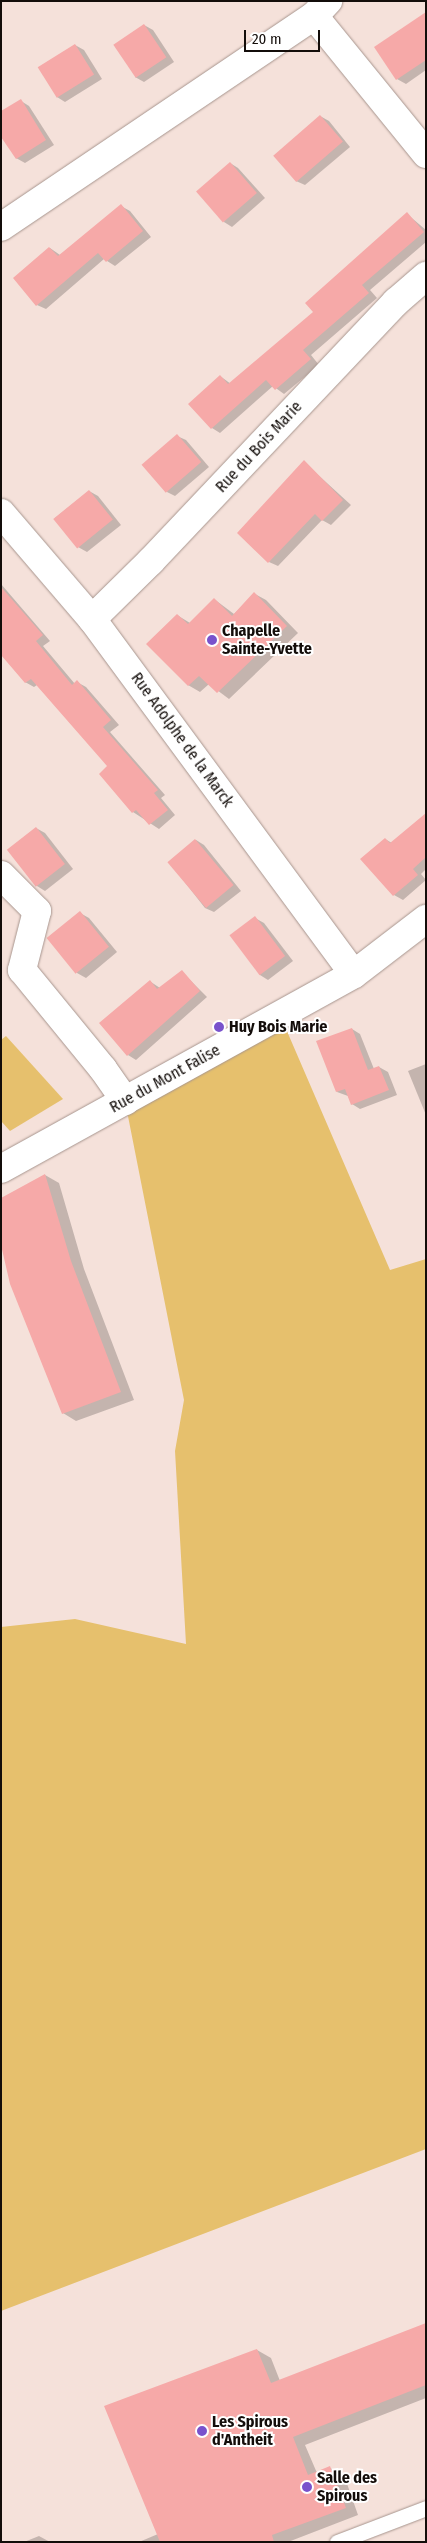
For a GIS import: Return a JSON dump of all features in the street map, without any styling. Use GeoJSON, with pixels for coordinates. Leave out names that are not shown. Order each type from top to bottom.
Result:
{"type":"FeatureCollection","features":[{"type":"Feature","properties":{"kind":"street"},"geometry":{"type":"LineString","coordinates":[[1,227],[321,9],[426,154]]}},
{"type":"Feature","properties":{"kind":"street","name":"Rue du Bois Marie"},"geometry":{"type":"LineString","coordinates":[[92,619],[164,547],[396,302],[426,276]]}},
{"type":"Feature","properties":{"kind":"street","name":"Rue Adolphe de la Marck"},"geometry":{"type":"LineString","coordinates":[[1,514],[92,619],[354,974]]}},
{"type":"Feature","properties":{"kind":"street"},"geometry":{"type":"LineString","coordinates":[[1,875],[37,910],[22,970],[103,1068],[125,1101]]}},
{"type":"Feature","properties":{"kind":"street","name":"Rue du Mont Falise"},"geometry":{"type":"LineString","coordinates":[[1,1169],[354,974],[426,919]]}},
{"type":"Feature","properties":{"kind":"lane"},"geometry":{"type":"LineString","coordinates":[[337,2542],[426,2508]]}},
{"type":"Feature","properties":{"kind":"shaded area"},"geometry":{"type":"Polygon","coordinates":[[[280,1015],[390,1270],[426,1259],[426,2149],[1,2311],[1,1627],[75,1619],[186,1644],[175,1451],[184,1400],[125,1101],[280,1015]]]}},
{"type":"Feature","properties":{"kind":"shaded area"},"geometry":{"type":"Polygon","coordinates":[[[6,1036],[63,1099],[10,1131],[1,1121],[1,1040],[6,1036]]]}},
{"type":"Feature","properties":{"kind":"building"},"geometry":{"type":"Polygon","coordinates":[[[426,12],[426,60],[396,80],[374,47],[426,12]]]}},
{"type":"Feature","properties":{"kind":"building"},"geometry":{"type":"Polygon","coordinates":[[[144,24],[166,57],[136,78],[113,45],[144,24]]]}},
{"type":"Feature","properties":{"kind":"building"},"geometry":{"type":"Polygon","coordinates":[[[75,44],[94,75],[57,98],[38,67],[75,44]]]}},
{"type":"Feature","properties":{"kind":"building"},"geometry":{"type":"Polygon","coordinates":[[[21,99],[46,140],[16,159],[1,137],[1,111],[21,99]]]}},
{"type":"Feature","properties":{"kind":"building"},"geometry":{"type":"Polygon","coordinates":[[[320,115],[343,141],[296,182],[273,156],[320,115]]]}},
{"type":"Feature","properties":{"kind":"building"},"geometry":{"type":"Polygon","coordinates":[[[230,162],[257,193],[223,222],[196,192],[230,162]]]}},
{"type":"Feature","properties":{"kind":"building"},"geometry":{"type":"Polygon","coordinates":[[[121,204],[143,231],[106,262],[98,253],[36,306],[13,278],[49,247],[58,256],[121,204]]]}},
{"type":"Feature","properties":{"kind":"building"},"geometry":{"type":"Polygon","coordinates":[[[407,212],[424,232],[362,285],[369,293],[303,350],[311,359],[275,390],[266,380],[211,429],[188,404],[220,375],[228,384],[313,312],[305,303],[407,212]]]}},
{"type":"Feature","properties":{"kind":"building"},"geometry":{"type":"Polygon","coordinates":[[[177,434],[201,462],[166,493],[142,465],[177,434]]]}},
{"type":"Feature","properties":{"kind":"building"},"geometry":{"type":"Polygon","coordinates":[[[304,460],[343,500],[322,521],[315,514],[268,563],[237,533],[304,460]]]}},
{"type":"Feature","properties":{"kind":"building"},"geometry":{"type":"Polygon","coordinates":[[[89,490],[113,520],[77,548],[53,519],[89,490]]]}},
{"type":"Feature","properties":{"kind":"building"},"geometry":{"type":"Polygon","coordinates":[[[1,587],[43,635],[36,641],[72,685],[77,680],[111,720],[103,727],[158,790],[154,793],[168,810],[149,825],[136,810],[132,813],[99,774],[107,766],[31,679],[25,683],[1,655],[1,587]]]}},
{"type":"Feature","properties":{"kind":"building","name":"Chapelle Sainte-Yvette"},"geometry":{"type":"Polygon","coordinates":[[[254,592],[287,626],[217,693],[199,676],[188,686],[146,644],[177,614],[188,624],[214,598],[232,616],[254,592]]]}},
{"type":"Feature","properties":{"kind":"building"},"geometry":{"type":"Polygon","coordinates":[[[426,813],[426,857],[413,869],[418,875],[393,896],[360,859],[385,838],[390,843],[426,813]]]}},
{"type":"Feature","properties":{"kind":"building"},"geometry":{"type":"Polygon","coordinates":[[[36,827],[65,864],[36,887],[7,850],[36,827]]]}},
{"type":"Feature","properties":{"kind":"building"},"geometry":{"type":"Polygon","coordinates":[[[195,839],[234,885],[206,908],[167,862],[195,839]]]}},
{"type":"Feature","properties":{"kind":"building"},"geometry":{"type":"Polygon","coordinates":[[[80,911],[109,947],[76,974],[47,938],[80,911]]]}},
{"type":"Feature","properties":{"kind":"building"},"geometry":{"type":"Polygon","coordinates":[[[255,916],[285,956],[260,975],[229,935],[255,916]]]}},
{"type":"Feature","properties":{"kind":"building"},"geometry":{"type":"Polygon","coordinates":[[[182,970],[200,991],[127,1056],[99,1023],[150,980],[157,989],[182,970]]]}},
{"type":"Feature","properties":{"kind":"building"},"geometry":{"type":"Polygon","coordinates":[[[352,1028],[368,1070],[379,1066],[389,1090],[351,1105],[345,1089],[336,1092],[316,1041],[352,1028]]]}},
{"type":"Feature","properties":{"kind":"building"},"geometry":{"type":"Polygon","coordinates":[[[45,1174],[71,1261],[121,1392],[62,1414],[10,1284],[1,1245],[1,1198],[45,1174]]]}},
{"type":"Feature","properties":{"kind":"building"},"geometry":{"type":"Polygon","coordinates":[[[426,2323],[426,2385],[293,2437],[308,2475],[330,2466],[346,2508],[272,2535],[274,2542],[160,2542],[104,2406],[257,2349],[271,2383],[426,2323]]]}},
{"type":"Feature","properties":{"kind":"place","name":"Chapelle Sainte-Yvette"},"geometry":{"type":"Point","coordinates":[212,640]}},
{"type":"Feature","properties":{"kind":"place","name":"Huy Bois Marie"},"geometry":{"type":"Point","coordinates":[219,1027]}},
{"type":"Feature","properties":{"kind":"place","name":"Les Spirous d'Antheit"},"geometry":{"type":"Point","coordinates":[202,2431]}},
{"type":"Feature","properties":{"kind":"place","name":"Salle des Spirous"},"geometry":{"type":"Point","coordinates":[307,2487]}}]}
